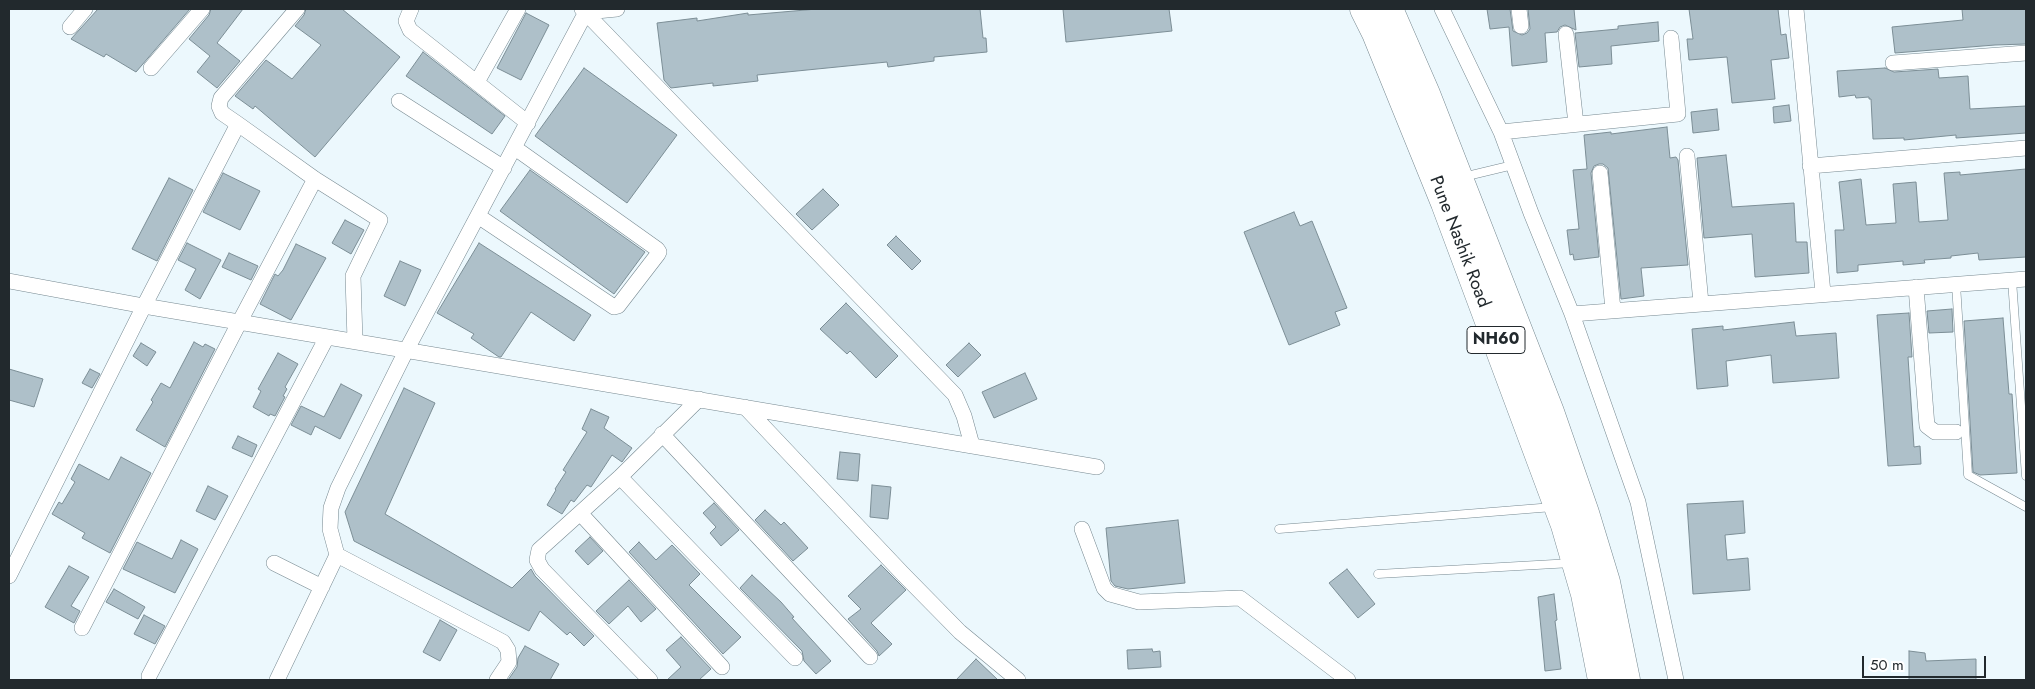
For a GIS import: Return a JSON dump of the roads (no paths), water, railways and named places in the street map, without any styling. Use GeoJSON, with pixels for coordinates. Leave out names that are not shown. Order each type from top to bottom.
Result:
{"type":"FeatureCollection","features":[{"type":"Feature","properties":{"kind":"highway","name":"Pune Nashik Road"},"geometry":{"type":"LineString","coordinates":[[1364,9],[1376,33],[1445,203],[1558,506],[1585,594],[1602,680]]}},
{"type":"Feature","properties":{"kind":"highway","name":"Pune Nashik Road"},"geometry":{"type":"LineString","coordinates":[[1389,9],[1426,94],[1550,412],[1585,513],[1606,582],[1626,680]]}},
{"type":"Feature","properties":{"kind":"street"},"geometry":{"type":"LineString","coordinates":[[70,27],[85,9]]}},
{"type":"Feature","properties":{"kind":"street"},"geometry":{"type":"LineString","coordinates":[[152,68],[202,9]]}},
{"type":"Feature","properties":{"kind":"street"},"geometry":{"type":"LineString","coordinates":[[297,9],[221,98],[218,106],[222,113],[315,179],[380,220],[353,276],[355,341]]}},
{"type":"Feature","properties":{"kind":"street"},"geometry":{"type":"LineString","coordinates":[[411,9],[406,21],[410,30],[528,123]]}},
{"type":"Feature","properties":{"kind":"street"},"geometry":{"type":"LineString","coordinates":[[477,82],[518,9]]}},
{"type":"Feature","properties":{"kind":"street"},"geometry":{"type":"LineString","coordinates":[[585,10],[617,9]]}},
{"type":"Feature","properties":{"kind":"street"},"geometry":{"type":"LineString","coordinates":[[1442,9],[1501,132],[1572,314],[1638,502],[1676,680]]}},
{"type":"Feature","properties":{"kind":"street"},"geometry":{"type":"LineString","coordinates":[[1519,9],[1521,26]]}},
{"type":"Feature","properties":{"kind":"street"},"geometry":{"type":"LineString","coordinates":[[1796,9],[1822,293]]}},
{"type":"Feature","properties":{"kind":"street"},"geometry":{"type":"LineString","coordinates":[[277,680],[336,555],[330,529],[331,508],[338,488],[407,349],[528,123],[585,10]]}},
{"type":"Feature","properties":{"kind":"street"},"geometry":{"type":"LineString","coordinates":[[585,10],[955,395],[964,416],[972,445]]}},
{"type":"Feature","properties":{"kind":"street"},"geometry":{"type":"LineString","coordinates":[[1566,34],[1576,124]]}},
{"type":"Feature","properties":{"kind":"street"},"geometry":{"type":"LineString","coordinates":[[1501,132],[1678,114],[1671,38]]}},
{"type":"Feature","properties":{"kind":"street"},"geometry":{"type":"LineString","coordinates":[[1893,64],[2026,53]]}},
{"type":"Feature","properties":{"kind":"street"},"geometry":{"type":"LineString","coordinates":[[399,101],[504,168]]}},
{"type":"Feature","properties":{"kind":"street"},"geometry":{"type":"LineString","coordinates":[[9,576],[144,306],[238,124]]}},
{"type":"Feature","properties":{"kind":"street"},"geometry":{"type":"LineString","coordinates":[[478,216],[614,307],[618,306],[658,254],[657,249],[514,148]]}},
{"type":"Feature","properties":{"kind":"street"},"geometry":{"type":"LineString","coordinates":[[1810,166],[2026,148]]}},
{"type":"Feature","properties":{"kind":"street"},"geometry":{"type":"LineString","coordinates":[[1687,156],[1701,303]]}},
{"type":"Feature","properties":{"kind":"street"},"geometry":{"type":"LineString","coordinates":[[1600,173],[1614,310]]}},
{"type":"Feature","properties":{"kind":"street"},"geometry":{"type":"LineString","coordinates":[[82,628],[238,323],[315,179]]}},
{"type":"Feature","properties":{"kind":"street"},"geometry":{"type":"LineString","coordinates":[[1572,314],[1822,293],[2019,280]]}},
{"type":"Feature","properties":{"kind":"street"},"geometry":{"type":"LineString","coordinates":[[9,282],[238,323],[407,349],[1097,467]]}},
{"type":"Feature","properties":{"kind":"street"},"geometry":{"type":"LineString","coordinates":[[1916,287],[1927,426],[1935,432],[1956,432]]}},
{"type":"Feature","properties":{"kind":"street"},"geometry":{"type":"LineString","coordinates":[[149,676],[327,337]]}},
{"type":"Feature","properties":{"kind":"street"},"geometry":{"type":"LineString","coordinates":[[650,680],[542,569],[537,560],[539,550],[620,477],[699,399]]}},
{"type":"Feature","properties":{"kind":"street"},"geometry":{"type":"LineString","coordinates":[[745,407],[960,632],[1018,680]]}},
{"type":"Feature","properties":{"kind":"street"},"geometry":{"type":"LineString","coordinates":[[662,434],[870,657]]}},
{"type":"Feature","properties":{"kind":"street"},"geometry":{"type":"LineString","coordinates":[[620,477],[795,658]]}},
{"type":"Feature","properties":{"kind":"street"},"geometry":{"type":"LineString","coordinates":[[580,513],[722,667]]}},
{"type":"Feature","properties":{"kind":"street"},"geometry":{"type":"LineString","coordinates":[[1082,529],[1104,588],[1110,594],[1139,602],[1240,598],[1348,680]]}},
{"type":"Feature","properties":{"kind":"street"},"geometry":{"type":"LineString","coordinates":[[336,555],[502,642],[508,650],[509,662],[497,680]]}},
{"type":"Feature","properties":{"kind":"street"},"geometry":{"type":"LineString","coordinates":[[274,562],[322,587]]}},
{"type":"Feature","properties":{"kind":"lane"},"geometry":{"type":"LineString","coordinates":[[1459,178],[1513,165]]}},
{"type":"Feature","properties":{"kind":"lane"},"geometry":{"type":"LineString","coordinates":[[2019,280],[2026,476]]}},
{"type":"Feature","properties":{"kind":"lane"},"geometry":{"type":"LineString","coordinates":[[1956,284],[1968,475],[2026,507]]}},
{"type":"Feature","properties":{"kind":"lane"},"geometry":{"type":"LineString","coordinates":[[1279,529],[1558,506]]}},
{"type":"Feature","properties":{"kind":"lane"},"geometry":{"type":"LineString","coordinates":[[1378,574],[1576,562]]}}]}
